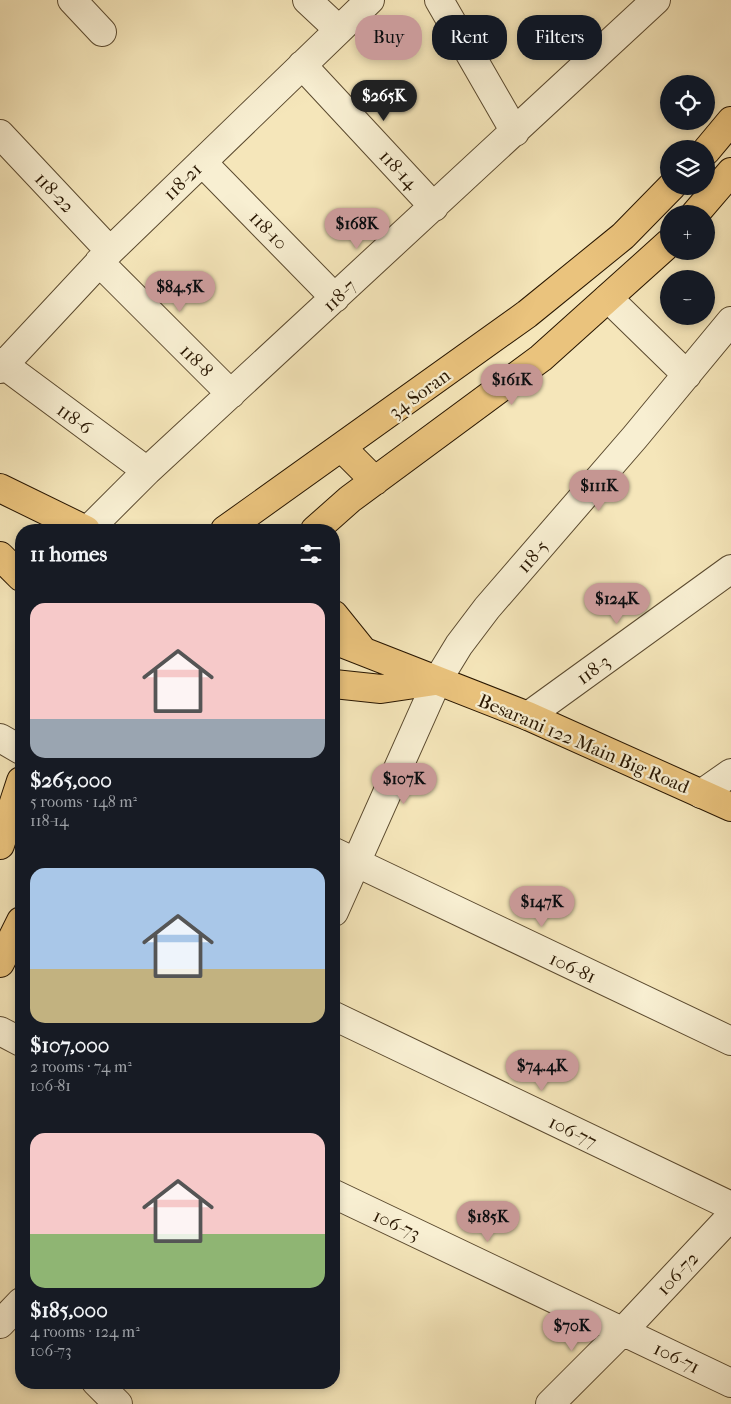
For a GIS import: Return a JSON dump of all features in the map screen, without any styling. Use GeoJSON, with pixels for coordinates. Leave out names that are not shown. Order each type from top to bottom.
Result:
{"type":"FeatureCollection","features":[{"type":"Feature","properties":{"kind":"main road"},"geometry":{"type":"LineString","coordinates":[[715,140],[731,121]]}},
{"type":"Feature","properties":{"kind":"main road"},"geometry":{"type":"LineString","coordinates":[[703,205],[726,181]]}},
{"type":"Feature","properties":{"kind":"main road","name":"34 Soran"},"geometry":{"type":"LineString","coordinates":[[234,524],[527,314],[623,236],[663,195]]}},
{"type":"Feature","properties":{"kind":"main road"},"geometry":{"type":"LineString","coordinates":[[322,524],[350,498],[541,358],[660,251]]}},
{"type":"Feature","properties":{"kind":"main road"},"geometry":{"type":"LineString","coordinates":[[342,448],[375,481]]}},
{"type":"Feature","properties":{"kind":"main road"},"geometry":{"type":"LineString","coordinates":[[0,488],[75,524]]}},
{"type":"Feature","properties":{"kind":"main road"},"geometry":{"type":"LineString","coordinates":[[0,540],[15,547]]}},
{"type":"Feature","properties":{"kind":"main road"},"geometry":{"type":"LineString","coordinates":[[0,556],[15,571]]}},
{"type":"Feature","properties":{"kind":"main road"},"geometry":{"type":"LineString","coordinates":[[340,622],[364,652]]}},
{"type":"Feature","properties":{"kind":"main road","name":"Besarani 122 Main Big Road"},"geometry":{"type":"LineString","coordinates":[[340,642],[528,716],[731,807]]}},
{"type":"Feature","properties":{"kind":"main road","name":"Besarani 122 Main Big Road"},"geometry":{"type":"LineString","coordinates":[[340,685],[381,689],[437,681]]}},
{"type":"Feature","properties":{"kind":"main road"},"geometry":{"type":"LineString","coordinates":[[0,845],[15,805]]}},
{"type":"Feature","properties":{"kind":"main road"},"geometry":{"type":"LineString","coordinates":[[0,963],[15,933]]}},
{"type":"Feature","properties":{"kind":"street"},"geometry":{"type":"LineString","coordinates":[[72,0],[102,32]]}},
{"type":"Feature","properties":{"kind":"street"},"geometry":{"type":"LineString","coordinates":[[307,0],[339,30]]}},
{"type":"Feature","properties":{"kind":"street","name":"118-21"},"geometry":{"type":"LineString","coordinates":[[1,365],[104,256],[370,0]]}},
{"type":"Feature","properties":{"kind":"street"},"geometry":{"type":"LineString","coordinates":[[439,0],[515,132]]}},
{"type":"Feature","properties":{"kind":"street","name":"118-7"},"geometry":{"type":"LineString","coordinates":[[93,524],[147,471],[656,0]]}},
{"type":"Feature","properties":{"kind":"street","name":"118-14"},"geometry":{"type":"LineString","coordinates":[[302,66],[434,207]]}},
{"type":"Feature","properties":{"kind":"street","name":"118-22"},"geometry":{"type":"LineString","coordinates":[[0,134],[104,256]]}},
{"type":"Feature","properties":{"kind":"street","name":"118-10"},"geometry":{"type":"LineString","coordinates":[[202,162],[336,298]]}},
{"type":"Feature","properties":{"kind":"street","name":"118-8"},"geometry":{"type":"LineString","coordinates":[[104,256],[231,394]]}},
{"type":"Feature","properties":{"kind":"street"},"geometry":{"type":"LineString","coordinates":[[608,298],[687,375]]}},
{"type":"Feature","properties":{"kind":"street","name":"118-5"},"geometry":{"type":"LineString","coordinates":[[340,880],[344,858],[437,681],[459,645],[487,608],[731,321]]}},
{"type":"Feature","properties":{"kind":"street","name":"118-6"},"geometry":{"type":"LineString","coordinates":[[1,365],[147,471]]}},
{"type":"Feature","properties":{"kind":"street","name":"118-3"},"geometry":{"type":"LineString","coordinates":[[528,716],[731,568]]}},
{"type":"Feature","properties":{"kind":"street"},"geometry":{"type":"LineString","coordinates":[[0,738],[15,747]]}},
{"type":"Feature","properties":{"kind":"street"},"geometry":{"type":"LineString","coordinates":[[701,794],[731,773]]}},
{"type":"Feature","properties":{"kind":"street","name":"106-81"},"geometry":{"type":"LineString","coordinates":[[344,858],[731,1041]]}},
{"type":"Feature","properties":{"kind":"street","name":"106-77"},"geometry":{"type":"LineString","coordinates":[[340,1019],[731,1206]]}},
{"type":"Feature","properties":{"kind":"street"},"geometry":{"type":"LineString","coordinates":[[0,1031],[15,1039]]}},
{"type":"Feature","properties":{"kind":"street","name":"106-73"},"geometry":{"type":"LineString","coordinates":[[340,1197],[623,1331]]}},
{"type":"Feature","properties":{"kind":"street","name":"106-72"},"geometry":{"type":"LineString","coordinates":[[550,1404],[623,1331],[731,1216]]}},
{"type":"Feature","properties":{"kind":"street","name":"106-71"},"geometry":{"type":"LineString","coordinates":[[623,1331],[731,1383]]}},
{"type":"Feature","properties":{"kind":"street"},"geometry":{"type":"LineString","coordinates":[[103,1389],[118,1404]]}}]}
